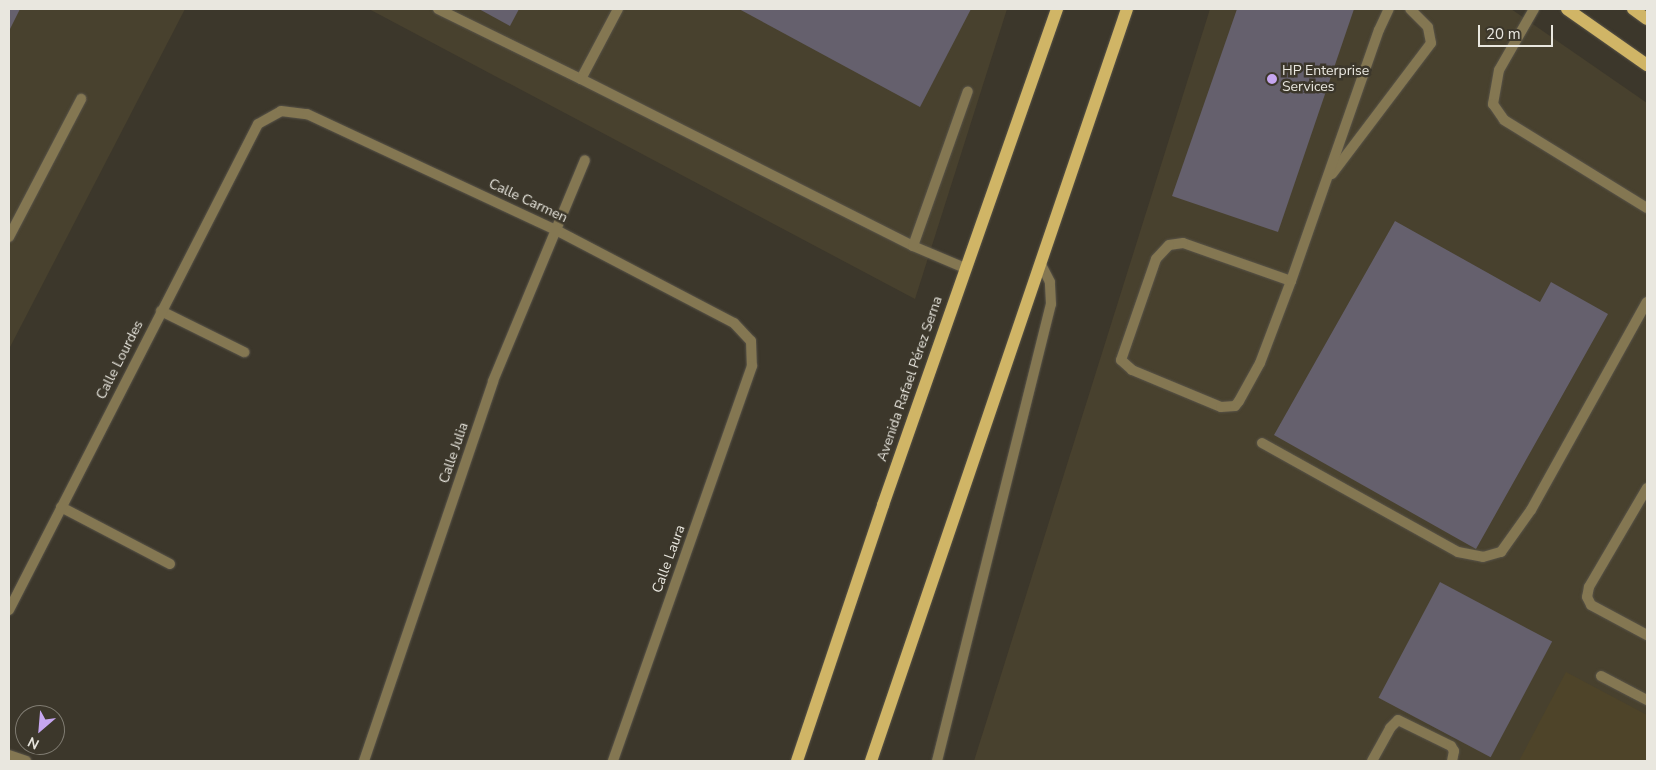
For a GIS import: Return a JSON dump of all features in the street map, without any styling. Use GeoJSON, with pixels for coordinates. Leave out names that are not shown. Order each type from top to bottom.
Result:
{"type":"FeatureCollection","features":[{"type":"Feature","properties":{"kind":"main road","name":"Avenida Rafael Pérez Serna"},"geometry":{"type":"LineString","coordinates":[[797,761],[965,268],[1057,9]]}},
{"type":"Feature","properties":{"kind":"main road"},"geometry":{"type":"LineString","coordinates":[[871,761],[1127,9]]}},
{"type":"Feature","properties":{"kind":"main road"},"geometry":{"type":"LineString","coordinates":[[1568,9],[1647,65]]}},
{"type":"Feature","properties":{"kind":"main road"},"geometry":{"type":"LineString","coordinates":[[1633,9],[1647,19]]}},
{"type":"Feature","properties":{"kind":"street"},"geometry":{"type":"LineString","coordinates":[[438,9],[913,246],[965,268]]}},
{"type":"Feature","properties":{"kind":"street"},"geometry":{"type":"LineString","coordinates":[[581,79],[618,9]]}},
{"type":"Feature","properties":{"kind":"street"},"geometry":{"type":"LineString","coordinates":[[1291,281],[1182,243],[1169,245],[1156,259],[1121,360],[1132,370],[1221,407],[1234,406],[1260,362],[1291,281],[1327,181],[1376,38],[1389,9]]}},
{"type":"Feature","properties":{"kind":"street"},"geometry":{"type":"LineString","coordinates":[[1327,181],[1431,43],[1428,27],[1410,9]]}},
{"type":"Feature","properties":{"kind":"street"},"geometry":{"type":"LineString","coordinates":[[1534,9],[1498,70],[1492,104],[1504,120],[1647,208]]}},
{"type":"Feature","properties":{"kind":"street"},"geometry":{"type":"LineString","coordinates":[[913,246],[968,90]]}},
{"type":"Feature","properties":{"kind":"street"},"geometry":{"type":"LineString","coordinates":[[9,237],[81,99]]}},
{"type":"Feature","properties":{"kind":"street","name":"Calle Carmen"},"geometry":{"type":"LineString","coordinates":[[258,124],[281,111],[307,114],[556,230],[740,327],[751,341],[752,366]]}},
{"type":"Feature","properties":{"kind":"street","name":"Calle Lourdes"},"geometry":{"type":"LineString","coordinates":[[9,610],[160,311],[258,124]]}},
{"type":"Feature","properties":{"kind":"street","name":"Calle Julia"},"geometry":{"type":"LineString","coordinates":[[364,761],[493,382],[585,160]]}},
{"type":"Feature","properties":{"kind":"street"},"geometry":{"type":"LineString","coordinates":[[937,761],[1051,304],[1050,282],[1040,264]]}},
{"type":"Feature","properties":{"kind":"street"},"geometry":{"type":"LineString","coordinates":[[1262,443],[1458,552],[1483,557],[1501,552],[1530,510],[1647,302]]}},
{"type":"Feature","properties":{"kind":"street"},"geometry":{"type":"LineString","coordinates":[[160,311],[244,352]]}},
{"type":"Feature","properties":{"kind":"street","name":"Calle Laura"},"geometry":{"type":"LineString","coordinates":[[613,761],[752,366]]}},
{"type":"Feature","properties":{"kind":"street"},"geometry":{"type":"LineString","coordinates":[[1647,488],[1589,587],[1587,597],[1592,605],[1647,634]]}},
{"type":"Feature","properties":{"kind":"street"},"geometry":{"type":"LineString","coordinates":[[61,507],[170,564]]}},
{"type":"Feature","properties":{"kind":"street"},"geometry":{"type":"LineString","coordinates":[[1601,676],[1647,700]]}},
{"type":"Feature","properties":{"kind":"street"},"geometry":{"type":"LineString","coordinates":[[1372,761],[1390,728],[1398,720],[1451,746],[1454,751],[1452,761]]}},
{"type":"Feature","properties":{"kind":"street"},"geometry":{"type":"LineString","coordinates":[[9,754],[26,761]]}},
{"type":"Feature","properties":{"kind":"shaded area"},"geometry":{"type":"Polygon","coordinates":[[[9,9],[185,9],[9,349],[9,9]]]}},
{"type":"Feature","properties":{"kind":"shaded area"},"geometry":{"type":"Polygon","coordinates":[[[369,9],[1007,9],[915,299],[369,9]]]}},
{"type":"Feature","properties":{"kind":"shaded area"},"geometry":{"type":"Polygon","coordinates":[[[1210,9],[1511,9],[1647,103],[1647,761],[974,761],[1210,9]]]}},
{"type":"Feature","properties":{"kind":"shaded area"},"geometry":{"type":"Polygon","coordinates":[[[1566,672],[1647,715],[1647,761],[1519,761],[1566,672]]]}},
{"type":"Feature","properties":{"kind":"building"},"geometry":{"type":"Polygon","coordinates":[[[9,9],[20,9],[9,31],[9,9]]]}},
{"type":"Feature","properties":{"kind":"building"},"geometry":{"type":"Polygon","coordinates":[[[479,9],[519,9],[510,26],[479,9]]]}},
{"type":"Feature","properties":{"kind":"building"},"geometry":{"type":"Polygon","coordinates":[[[739,9],[971,9],[920,107],[739,9]]]}},
{"type":"Feature","properties":{"kind":"building"},"geometry":{"type":"Polygon","coordinates":[[[1237,9],[1354,9],[1278,232],[1172,196],[1237,9]]]}},
{"type":"Feature","properties":{"kind":"building"},"geometry":{"type":"Polygon","coordinates":[[[1395,221],[1540,302],[1551,282],[1608,314],[1476,549],[1274,435],[1395,221]]]}},
{"type":"Feature","properties":{"kind":"building"},"geometry":{"type":"Polygon","coordinates":[[[1440,582],[1552,642],[1491,757],[1378,698],[1440,582]]]}},
{"type":"Feature","properties":{"kind":"place","name":"HP Enterprise Services"},"geometry":{"type":"Point","coordinates":[1272,79]}}]}
